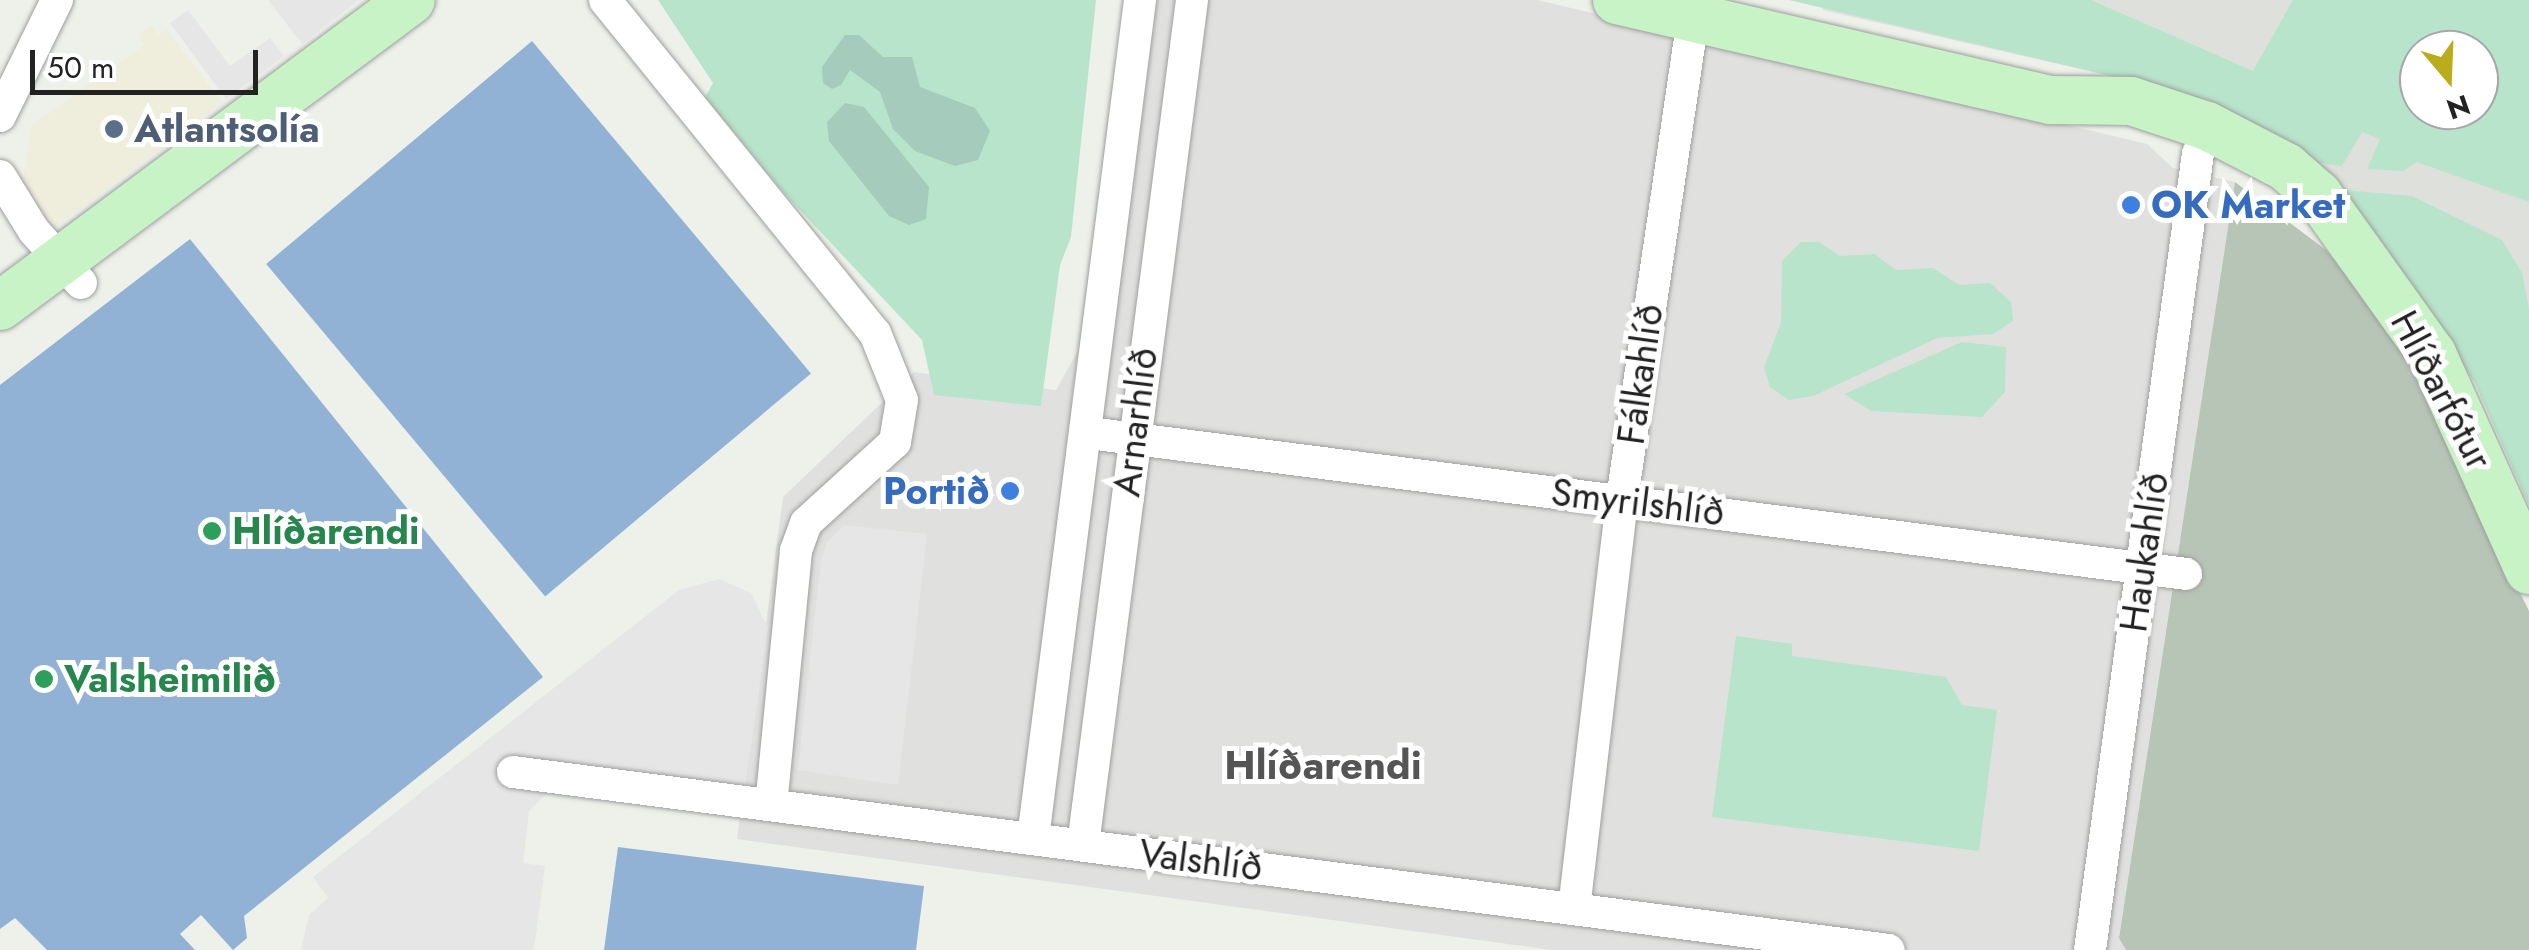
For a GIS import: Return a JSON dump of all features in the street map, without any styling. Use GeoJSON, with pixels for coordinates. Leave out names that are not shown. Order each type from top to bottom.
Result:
{"type":"FeatureCollection","features":[{"type":"Feature","properties":{"kind":"street"},"geometry":{"type":"LineString","coordinates":[[0,116],[58,0]]}},
{"type":"Feature","properties":{"kind":"street"},"geometry":{"type":"LineString","coordinates":[[0,338],[228,139],[411,0]]}},
{"type":"Feature","properties":{"kind":"street"},"geometry":{"type":"LineString","coordinates":[[605,0],[875,333],[902,400],[895,442],[806,523],[796,550],[771,804]]}},
{"type":"Feature","properties":{"kind":"street","name":"Arnarhlíð"},"geometry":{"type":"LineString","coordinates":[[1033,838],[1088,433],[1140,0]]}},
{"type":"Feature","properties":{"kind":"street","name":"Arnarhlíð"},"geometry":{"type":"LineString","coordinates":[[1083,844],[1132,438],[1192,0]]}},
{"type":"Feature","properties":{"kind":"street","name":"Hlíðarfótur"},"geometry":{"type":"LineString","coordinates":[[1617,0],[2070,103],[2126,131],[2198,153],[2333,222]]}},
{"type":"Feature","properties":{"kind":"street","name":"Hlíðarfótur"},"geometry":{"type":"LineString","coordinates":[[1758,0],[1868,54]]}},
{"type":"Feature","properties":{"kind":"street","name":"Fálkahlíð"},"geometry":{"type":"LineString","coordinates":[[1574,909],[1622,499],[1693,20]]}},
{"type":"Feature","properties":{"kind":"street","name":"Hlíðarfótur"},"geometry":{"type":"LineString","coordinates":[[2070,103],[2131,100],[2207,126],[2286,167],[2318,195],[2333,222],[2432,354],[2529,570]]}},
{"type":"Feature","properties":{"kind":"street","name":"Haukahlíð"},"geometry":{"type":"LineString","coordinates":[[2090,950],[2198,153]]}},
{"type":"Feature","properties":{"kind":"street"},"geometry":{"type":"LineString","coordinates":[[0,176],[34,232],[73,273]]}},
{"type":"Feature","properties":{"kind":"street"},"geometry":{"type":"LineString","coordinates":[[0,306],[73,273]]}},
{"type":"Feature","properties":{"kind":"street","name":"Smyrilshlíð"},"geometry":{"type":"LineString","coordinates":[[1088,433],[2186,574]]}},
{"type":"Feature","properties":{"kind":"street","name":"Valshlíð"},"geometry":{"type":"LineString","coordinates":[[512,772],[1889,950]]}},
{"type":"Feature","properties":{"kind":"shaded area"},"geometry":{"type":"Polygon","coordinates":[[[268,0],[359,0],[302,44],[268,0]]]}},
{"type":"Feature","properties":{"kind":"shaded area"},"geometry":{"type":"Polygon","coordinates":[[[1125,0],[1537,0],[2147,144],[2173,168],[2235,182],[2119,937],[2126,950],[1552,950],[737,839],[783,497],[914,372],[1056,390],[1078,351],[1125,0]]]}},
{"type":"Feature","properties":{"kind":"shaded area"},"geometry":{"type":"Polygon","coordinates":[[[1819,0],[2529,0],[2529,505],[2475,383],[2393,261],[2293,160],[2184,93],[1823,10],[1819,0]]]}},
{"type":"Feature","properties":{"kind":"shaded area"},"geometry":{"type":"Polygon","coordinates":[[[188,10],[230,66],[270,38],[284,56],[226,99],[170,23],[188,10]]]}},
{"type":"Feature","properties":{"kind":"shaded area"},"geometry":{"type":"Polygon","coordinates":[[[151,25],[158,35],[166,29],[222,102],[45,235],[21,191],[31,126],[144,45],[138,34],[151,25]]]}},
{"type":"Feature","properties":{"kind":"shaded area"},"geometry":{"type":"Polygon","coordinates":[[[532,41],[811,373],[545,597],[266,264],[532,41]]]}},
{"type":"Feature","properties":{"kind":"shaded area"},"geometry":{"type":"Polygon","coordinates":[[[2235,182],[2326,250],[2395,336],[2529,611],[2529,950],[2126,950],[2119,938],[2235,182]]]}},
{"type":"Feature","properties":{"kind":"shaded area","name":"Hlíðarendi"},"geometry":{"type":"Polygon","coordinates":[[[190,239],[543,677],[244,916],[247,938],[233,950],[201,915],[180,934],[195,950],[47,950],[15,918],[0,929],[0,385],[190,239]]]}},
{"type":"Feature","properties":{"kind":"shaded area"},"geometry":{"type":"Polygon","coordinates":[[[844,525],[927,534],[898,785],[798,770],[821,561],[827,542],[844,525]]]}},
{"type":"Feature","properties":{"kind":"shaded area"},"geometry":{"type":"Polygon","coordinates":[[[719,579],[751,593],[768,628],[741,815],[547,793],[529,811],[523,863],[545,866],[534,950],[301,950],[309,915],[328,898],[313,877],[679,590],[719,579]]]}},
{"type":"Feature","properties":{"kind":"shaded area"},"geometry":{"type":"Polygon","coordinates":[[[618,847],[924,886],[916,950],[604,950],[618,847]]]}},
{"type":"Feature","properties":{"kind":"green space"},"geometry":{"type":"Polygon","coordinates":[[[658,0],[1096,0],[1071,237],[1060,265],[1041,406],[934,395],[922,340],[783,192],[705,97],[713,83],[658,0]]]}},
{"type":"Feature","properties":{"kind":"green space"},"geometry":{"type":"Polygon","coordinates":[[[1789,0],[2091,0],[2253,71],[2293,0],[2529,0],[2529,202],[2417,162],[2403,171],[2367,169],[2380,139],[2362,132],[2342,166],[2293,160],[2184,93],[1789,0]]]}},
{"type":"Feature","properties":{"kind":"green space"},"geometry":{"type":"Polygon","coordinates":[[[845,35],[859,35],[883,57],[912,57],[920,87],[975,108],[990,131],[978,160],[955,166],[915,151],[893,129],[880,92],[850,70],[841,85],[832,89],[823,83],[822,67],[845,35]]]}},
{"type":"Feature","properties":{"kind":"green space"},"geometry":{"type":"Polygon","coordinates":[[[845,103],[864,107],[929,187],[926,219],[909,225],[889,216],[829,141],[827,122],[845,103]]]}},
{"type":"Feature","properties":{"kind":"green space"},"geometry":{"type":"Polygon","coordinates":[[[2320,188],[2412,196],[2502,240],[2522,273],[2529,309],[2529,505],[2475,383],[2393,261],[2320,188]]]}},
{"type":"Feature","properties":{"kind":"green space"},"geometry":{"type":"Polygon","coordinates":[[[1801,242],[1819,242],[1840,256],[1874,254],[1896,270],[1933,268],[1959,285],[1990,283],[2011,302],[2013,321],[1993,334],[1937,338],[1813,396],[1789,400],[1770,387],[1764,367],[1781,323],[1782,261],[1801,242]]]}},
{"type":"Feature","properties":{"kind":"green space"},"geometry":{"type":"Polygon","coordinates":[[[1962,342],[2006,347],[2005,392],[1982,417],[1871,411],[1844,394],[1962,342]]]}},
{"type":"Feature","properties":{"kind":"green space"},"geometry":{"type":"Polygon","coordinates":[[[1736,636],[1792,644],[1792,656],[1946,677],[1962,705],[1997,710],[1979,851],[1712,817],[1736,636]]]}},
{"type":"Feature","properties":{"kind":"place","name":"Atlantsolía"},"geometry":{"type":"Point","coordinates":[114,129]}},
{"type":"Feature","properties":{"kind":"place","name":"OK Market"},"geometry":{"type":"Point","coordinates":[2131,205]}},
{"type":"Feature","properties":{"kind":"place","name":"Portið"},"geometry":{"type":"Point","coordinates":[1010,491]}},
{"type":"Feature","properties":{"kind":"place","name":"Hlíðarendi"},"geometry":{"type":"Point","coordinates":[212,531]}},
{"type":"Feature","properties":{"kind":"place","name":"Valsheimilið"},"geometry":{"type":"Point","coordinates":[44,679]}},
{"type":"Feature","properties":{"kind":"district","name":"Hlíðarendi"},"geometry":{"type":"Point","coordinates":[1323,765]}}]}
